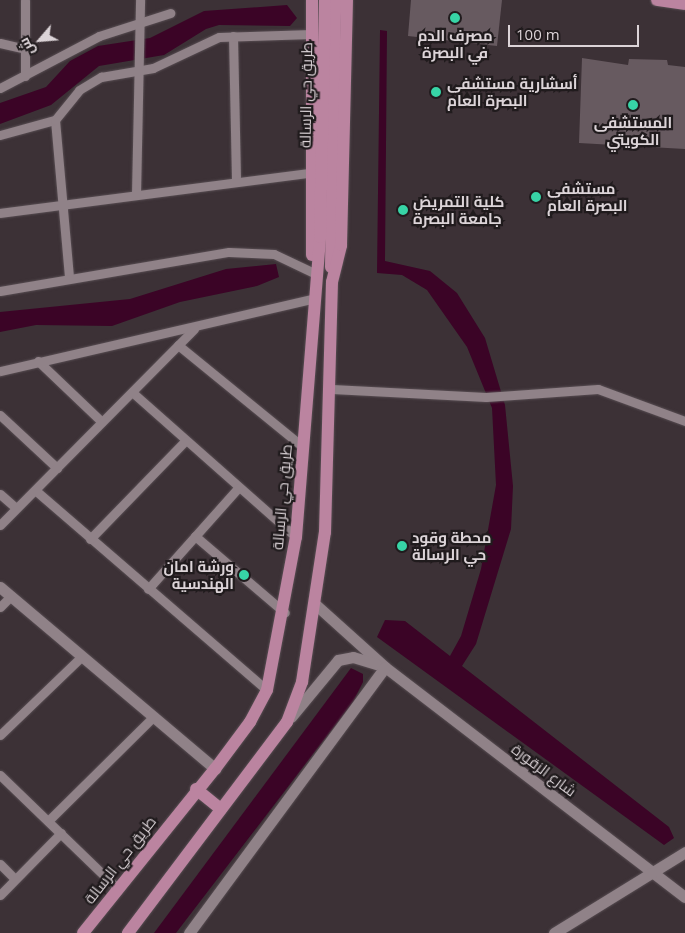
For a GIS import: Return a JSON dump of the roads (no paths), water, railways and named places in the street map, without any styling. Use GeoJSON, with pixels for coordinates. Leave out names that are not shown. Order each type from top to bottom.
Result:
{"type":"FeatureCollection","features":[{"type":"Feature","properties":{"kind":"main road"},"geometry":{"type":"LineString","coordinates":[[312,0],[310,172],[314,273]]}},
{"type":"Feature","properties":{"kind":"main road","name":"طريق حي الرسالة"},"geometry":{"type":"LineString","coordinates":[[83,933],[196,789],[215,769],[267,690],[285,613],[296,537],[311,299],[320,237],[324,0]]}},
{"type":"Feature","properties":{"kind":"main road","name":"طريق حي الرسالة"},"geometry":{"type":"LineString","coordinates":[[128,933],[287,722],[302,682],[325,532],[332,388],[335,0]]}},
{"type":"Feature","properties":{"kind":"main road","name":"طريق حي الرسالة"},"geometry":{"type":"LineString","coordinates":[[332,282],[340,246],[347,0]]}},
{"type":"Feature","properties":{"kind":"main road"},"geometry":{"type":"LineString","coordinates":[[346,14],[353,0]]}},
{"type":"Feature","properties":{"kind":"main road"},"geometry":{"type":"LineString","coordinates":[[657,0],[685,4]]}},
{"type":"Feature","properties":{"kind":"main road"},"geometry":{"type":"LineString","coordinates":[[196,789],[221,809]]}},
{"type":"Feature","properties":{"kind":"street"},"geometry":{"type":"LineString","coordinates":[[25,76],[26,0]]}},
{"type":"Feature","properties":{"kind":"street"},"geometry":{"type":"LineString","coordinates":[[136,195],[140,0]]}},
{"type":"Feature","properties":{"kind":"street"},"geometry":{"type":"LineString","coordinates":[[0,88],[99,36],[139,30],[170,13]]}},
{"type":"Feature","properties":{"kind":"street"},"geometry":{"type":"LineString","coordinates":[[0,134],[55,120],[88,83],[139,68],[210,40],[233,36],[312,34]]}},
{"type":"Feature","properties":{"kind":"street"},"geometry":{"type":"LineString","coordinates":[[233,36],[236,182]]}},
{"type":"Feature","properties":{"kind":"street"},"geometry":{"type":"LineString","coordinates":[[0,43],[25,49]]}},
{"type":"Feature","properties":{"kind":"street"},"geometry":{"type":"LineString","coordinates":[[55,120],[69,277]]}},
{"type":"Feature","properties":{"kind":"street"},"geometry":{"type":"LineString","coordinates":[[0,213],[310,172]]}},
{"type":"Feature","properties":{"kind":"street"},"geometry":{"type":"LineString","coordinates":[[0,290],[69,277],[229,252],[274,254],[314,273]]}},
{"type":"Feature","properties":{"kind":"street"},"geometry":{"type":"LineString","coordinates":[[0,371],[38,361],[194,329],[311,299]]}},
{"type":"Feature","properties":{"kind":"street"},"geometry":{"type":"LineString","coordinates":[[0,525],[194,329]]}},
{"type":"Feature","properties":{"kind":"street"},"geometry":{"type":"LineString","coordinates":[[178,345],[303,447]]}},
{"type":"Feature","properties":{"kind":"street"},"geometry":{"type":"LineString","coordinates":[[38,361],[102,422]]}},
{"type":"Feature","properties":{"kind":"street"},"geometry":{"type":"LineString","coordinates":[[332,388],[486,397],[598,389],[685,421]]}},
{"type":"Feature","properties":{"kind":"street"},"geometry":{"type":"LineString","coordinates":[[132,392],[238,488],[296,537]]}},
{"type":"Feature","properties":{"kind":"street"},"geometry":{"type":"LineString","coordinates":[[0,415],[57,468]]}},
{"type":"Feature","properties":{"kind":"street"},"geometry":{"type":"LineString","coordinates":[[90,539],[185,441]]}},
{"type":"Feature","properties":{"kind":"street"},"geometry":{"type":"LineString","coordinates":[[148,589],[238,488]]}},
{"type":"Feature","properties":{"kind":"street"},"geometry":{"type":"LineString","coordinates":[[35,490],[267,690]]}},
{"type":"Feature","properties":{"kind":"street"},"geometry":{"type":"LineString","coordinates":[[0,494],[16,508]]}},
{"type":"Feature","properties":{"kind":"street"},"geometry":{"type":"LineString","coordinates":[[195,536],[285,613]]}},
{"type":"Feature","properties":{"kind":"street"},"geometry":{"type":"LineString","coordinates":[[0,587],[215,769]]}},
{"type":"Feature","properties":{"kind":"street"},"geometry":{"type":"LineString","coordinates":[[0,607],[11,596]]}},
{"type":"Feature","properties":{"kind":"street","name":"شارع الزقورة"},"geometry":{"type":"LineString","coordinates":[[315,604],[385,667],[685,897]]}},
{"type":"Feature","properties":{"kind":"street"},"geometry":{"type":"LineString","coordinates":[[0,735],[82,656]]}},
{"type":"Feature","properties":{"kind":"street","name":"شارع الزقورة"},"geometry":{"type":"LineString","coordinates":[[287,722],[338,660],[358,657],[385,667]]}},
{"type":"Feature","properties":{"kind":"street"},"geometry":{"type":"LineString","coordinates":[[189,933],[385,667]]}},
{"type":"Feature","properties":{"kind":"street"},"geometry":{"type":"LineString","coordinates":[[48,821],[153,717]]}},
{"type":"Feature","properties":{"kind":"street"},"geometry":{"type":"LineString","coordinates":[[0,774],[118,889]]}},
{"type":"Feature","properties":{"kind":"street"},"geometry":{"type":"LineString","coordinates":[[0,895],[61,833]]}},
{"type":"Feature","properties":{"kind":"street"},"geometry":{"type":"LineString","coordinates":[[554,933],[685,852]]}},
{"type":"Feature","properties":{"kind":"street"},"geometry":{"type":"LineString","coordinates":[[0,864],[15,879]]}},
{"type":"Feature","properties":{"kind":"place","name":"مصرف الدم في البصرة"},"geometry":{"type":"Point","coordinates":[455,18]}},
{"type":"Feature","properties":{"kind":"place","name":"أسشارية مستشفى البصرة العام"},"geometry":{"type":"Point","coordinates":[436,92]}},
{"type":"Feature","properties":{"kind":"place","name":"المستشفى الكويتي"},"geometry":{"type":"Point","coordinates":[633,105]}},
{"type":"Feature","properties":{"kind":"place","name":"مستشفى البصرة العام"},"geometry":{"type":"Point","coordinates":[536,197]}},
{"type":"Feature","properties":{"kind":"place","name":"كلية التمريض جامعة البصرة"},"geometry":{"type":"Point","coordinates":[403,210]}},
{"type":"Feature","properties":{"kind":"place","name":"محطة وقود حي الرسالة"},"geometry":{"type":"Point","coordinates":[402,546]}},
{"type":"Feature","properties":{"kind":"place","name":"ورشة امان الهندسية"},"geometry":{"type":"Point","coordinates":[244,575]}}]}
